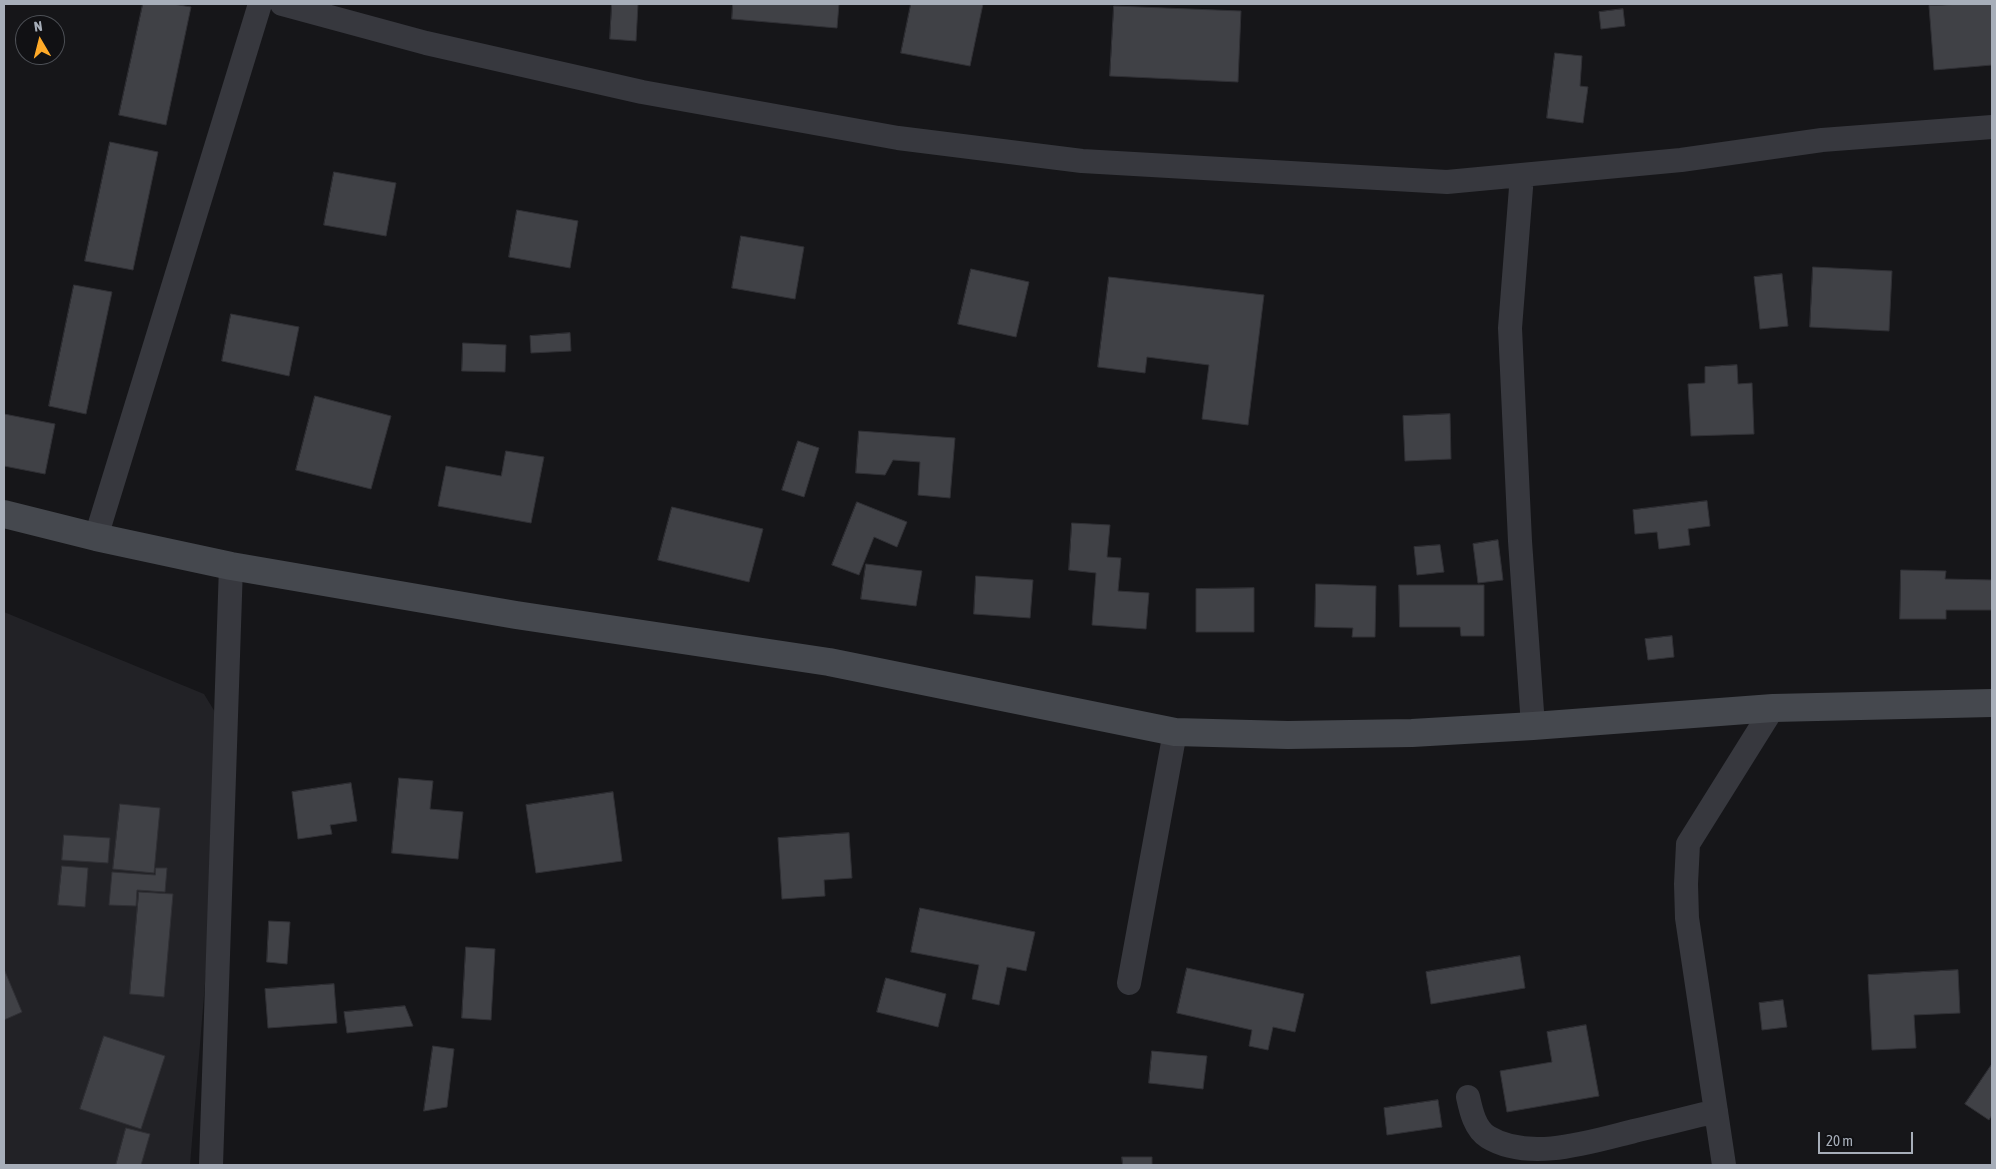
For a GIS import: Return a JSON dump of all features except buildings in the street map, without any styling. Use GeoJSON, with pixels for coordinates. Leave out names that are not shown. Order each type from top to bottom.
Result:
{"type":"FeatureCollection","features":[{"type":"Feature","properties":{"kind":"street"},"geometry":{"type":"LineString","coordinates":[[96,537],[260,4]]}},
{"type":"Feature","properties":{"kind":"street"},"geometry":{"type":"LineString","coordinates":[[282,4],[426,43],[642,92],[898,138],[1082,161],[1447,182],[1681,160],[1822,140],[1992,127]]}},
{"type":"Feature","properties":{"kind":"street"},"geometry":{"type":"LineString","coordinates":[[1522,175],[1510,328],[1520,541],[1533,726]]}},
{"type":"Feature","properties":{"kind":"street"},"geometry":{"type":"LineString","coordinates":[[4,514],[96,537],[231,566],[516,615],[829,662],[1175,732],[1288,735],[1412,733],[1773,708],[1992,703]]}},
{"type":"Feature","properties":{"kind":"street"},"geometry":{"type":"LineString","coordinates":[[211,1165],[231,566]]}},
{"type":"Feature","properties":{"kind":"street"},"geometry":{"type":"LineString","coordinates":[[1724,1165],[1687,918],[1688,844],[1773,708]]}},
{"type":"Feature","properties":{"kind":"street"},"geometry":{"type":"LineString","coordinates":[[1129,983],[1175,732]]}},
{"type":"Feature","properties":{"kind":"street"},"geometry":{"type":"LineString","coordinates":[[1468,1097],[1472,1114],[1480,1129],[1487,1136],[1522,1148],[1569,1147],[1716,1111]]}},
{"type":"Feature","properties":{"kind":"shaded area"},"geometry":{"type":"Polygon","coordinates":[[[4,612],[204,694],[226,730],[190,1165],[4,1165],[4,612]]]}}]}
